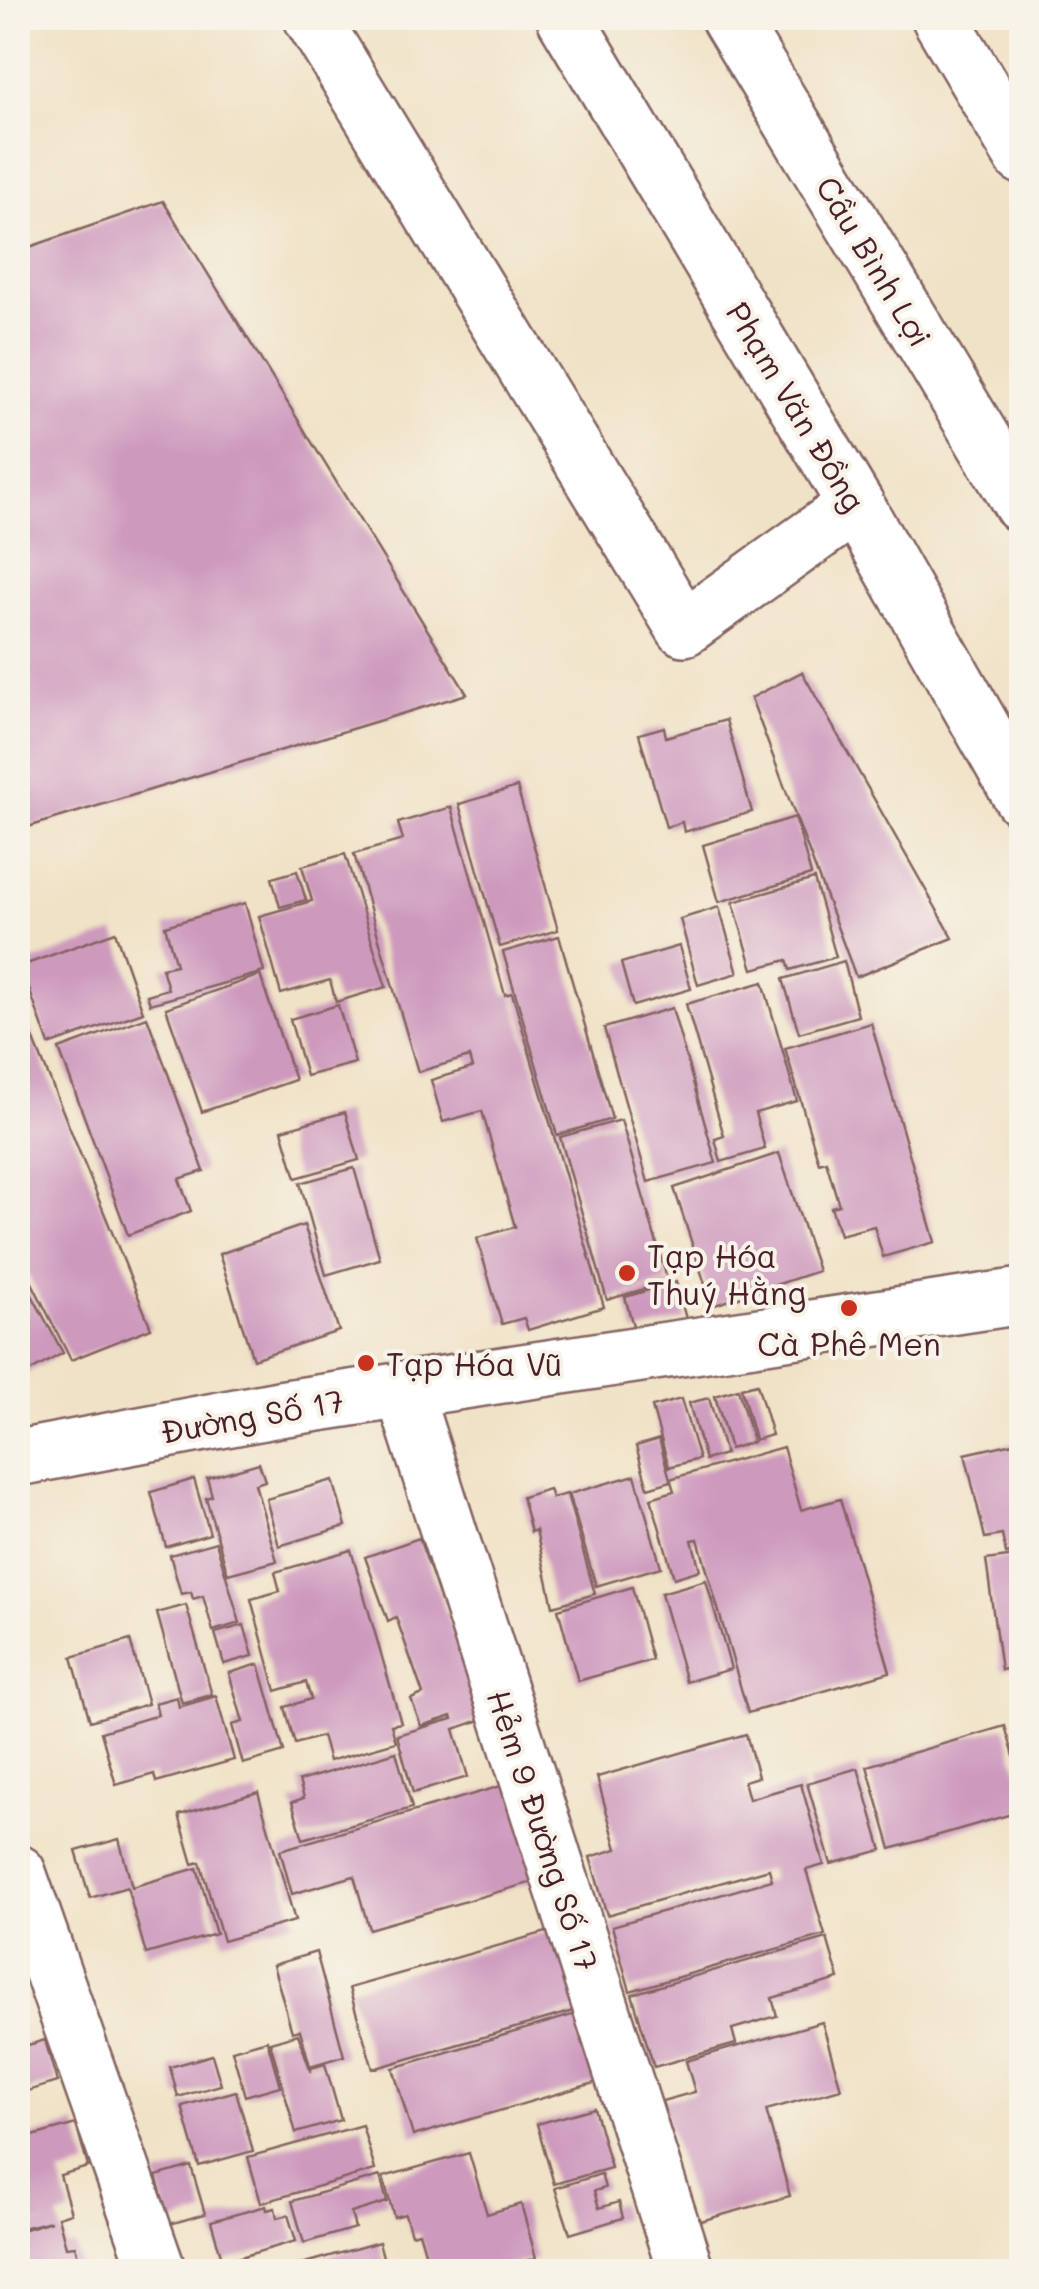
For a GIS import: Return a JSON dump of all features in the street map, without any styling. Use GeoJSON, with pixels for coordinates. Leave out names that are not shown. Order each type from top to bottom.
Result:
{"type":"FeatureCollection","features":[{"type":"Feature","properties":{"kind":"main road"},"geometry":{"type":"LineString","coordinates":[[312,18],[684,628],[856,506]]}},
{"type":"Feature","properties":{"kind":"main road","name":"Phạm Văn Đồng"},"geometry":{"type":"LineString","coordinates":[[565,18],[856,506],[1022,798]]}},
{"type":"Feature","properties":{"kind":"main road","name":"Cầu Bình Lợi"},"geometry":{"type":"LineString","coordinates":[[730,18],[1022,505]]}},
{"type":"Feature","properties":{"kind":"main road"},"geometry":{"type":"LineString","coordinates":[[940,18],[1022,156]]}},
{"type":"Feature","properties":{"kind":"main road","name":"Đường Số 17"},"geometry":{"type":"LineString","coordinates":[[18,1458],[402,1389],[1022,1296]]}},
{"type":"Feature","properties":{"kind":"main road","name":"Hẻm 9 Đường Số 17"},"geometry":{"type":"LineString","coordinates":[[402,1389],[686,2272]]}},
{"type":"Feature","properties":{"kind":"main road"},"geometry":{"type":"LineString","coordinates":[[18,1873],[158,2272]]}},
{"type":"Feature","properties":{"kind":"building"},"geometry":{"type":"Polygon","coordinates":[[[163,201],[467,694],[18,830],[18,251],[163,201]]]}},
{"type":"Feature","properties":{"kind":"building"},"geometry":{"type":"Polygon","coordinates":[[[802,672],[953,938],[856,977],[751,698],[802,672]]]}},
{"type":"Feature","properties":{"kind":"building"},"geometry":{"type":"Polygon","coordinates":[[[726,720],[752,812],[684,832],[682,822],[666,827],[639,734],[664,727],[666,737],[726,720]]]}},
{"type":"Feature","properties":{"kind":"building"},"geometry":{"type":"Polygon","coordinates":[[[517,787],[558,930],[500,947],[459,804],[517,787]]]}},
{"type":"Feature","properties":{"kind":"building"},"geometry":{"type":"Polygon","coordinates":[[[451,807],[505,995],[512,993],[604,1307],[528,1330],[524,1318],[502,1324],[477,1238],[515,1227],[482,1111],[443,1122],[431,1080],[472,1068],[469,1057],[418,1072],[354,854],[403,840],[398,823],[451,807]]]}},
{"type":"Feature","properties":{"kind":"building"},"geometry":{"type":"Polygon","coordinates":[[[795,817],[811,875],[719,902],[703,845],[795,817]]]}},
{"type":"Feature","properties":{"kind":"building"},"geometry":{"type":"Polygon","coordinates":[[[345,854],[386,987],[336,1002],[330,980],[281,994],[259,916],[312,901],[302,866],[345,854]]]}},
{"type":"Feature","properties":{"kind":"building"},"geometry":{"type":"Polygon","coordinates":[[[297,871],[306,900],[280,907],[272,878],[297,871]]]}},
{"type":"Feature","properties":{"kind":"building"},"geometry":{"type":"Polygon","coordinates":[[[814,879],[836,957],[790,970],[787,960],[753,969],[733,902],[814,879]]]}},
{"type":"Feature","properties":{"kind":"building"},"geometry":{"type":"Polygon","coordinates":[[[245,903],[264,972],[150,1004],[147,995],[168,989],[162,968],[176,965],[165,926],[245,903]]]}},
{"type":"Feature","properties":{"kind":"building"},"geometry":{"type":"Polygon","coordinates":[[[719,907],[738,973],[698,985],[680,919],[719,907]]]}},
{"type":"Feature","properties":{"kind":"building"},"geometry":{"type":"Polygon","coordinates":[[[115,932],[143,1012],[49,1045],[21,966],[115,932]]]}},
{"type":"Feature","properties":{"kind":"building"},"geometry":{"type":"Polygon","coordinates":[[[559,936],[612,1119],[557,1135],[503,952],[559,936]]]}},
{"type":"Feature","properties":{"kind":"building"},"geometry":{"type":"Polygon","coordinates":[[[679,946],[691,989],[633,1006],[621,963],[679,946]]]}},
{"type":"Feature","properties":{"kind":"building"},"geometry":{"type":"Polygon","coordinates":[[[844,961],[858,1016],[799,1033],[783,979],[844,961]]]}},
{"type":"Feature","properties":{"kind":"building"},"geometry":{"type":"Polygon","coordinates":[[[260,975],[295,1080],[202,1112],[166,1008],[260,975]]]}},
{"type":"Feature","properties":{"kind":"building"},"geometry":{"type":"Polygon","coordinates":[[[763,982],[797,1101],[755,1113],[765,1149],[721,1162],[715,1139],[724,1136],[686,1004],[763,982]]]}},
{"type":"Feature","properties":{"kind":"building"},"geometry":{"type":"Polygon","coordinates":[[[18,1001],[151,1328],[71,1360],[18,1255],[18,1001]]]}},
{"type":"Feature","properties":{"kind":"building"},"geometry":{"type":"Polygon","coordinates":[[[338,1005],[355,1063],[306,1076],[290,1019],[338,1005]]]}},
{"type":"Feature","properties":{"kind":"building"},"geometry":{"type":"Polygon","coordinates":[[[672,1008],[716,1163],[648,1182],[604,1028],[672,1008]]]}},
{"type":"Feature","properties":{"kind":"building"},"geometry":{"type":"Polygon","coordinates":[[[147,1017],[204,1171],[179,1179],[191,1211],[128,1235],[59,1049],[147,1017]]]}},
{"type":"Feature","properties":{"kind":"building"},"geometry":{"type":"Polygon","coordinates":[[[871,1023],[935,1242],[883,1257],[874,1226],[840,1235],[831,1207],[839,1205],[826,1161],[819,1163],[785,1048],[871,1023]]]}},
{"type":"Feature","properties":{"kind":"building"},"geometry":{"type":"Polygon","coordinates":[[[345,1112],[359,1160],[296,1178],[282,1130],[345,1112]]]}},
{"type":"Feature","properties":{"kind":"building"},"geometry":{"type":"Polygon","coordinates":[[[621,1120],[668,1282],[607,1300],[560,1137],[621,1120]]]}},
{"type":"Feature","properties":{"kind":"building"},"geometry":{"type":"Polygon","coordinates":[[[779,1153],[818,1271],[712,1306],[674,1188],[779,1153]]]}},
{"type":"Feature","properties":{"kind":"building"},"geometry":{"type":"Polygon","coordinates":[[[354,1168],[380,1259],[326,1275],[300,1183],[354,1168]]]}},
{"type":"Feature","properties":{"kind":"building"},"geometry":{"type":"Polygon","coordinates":[[[304,1225],[339,1331],[253,1359],[219,1254],[304,1225]]]}},
{"type":"Feature","properties":{"kind":"building"},"geometry":{"type":"Polygon","coordinates":[[[18,1269],[63,1353],[18,1378],[18,1269]]]}},
{"type":"Feature","properties":{"kind":"building"},"geometry":{"type":"Polygon","coordinates":[[[676,1282],[686,1319],[635,1333],[625,1297],[676,1282]]]}},
{"type":"Feature","properties":{"kind":"building"},"geometry":{"type":"Polygon","coordinates":[[[757,1384],[772,1435],[755,1440],[741,1388],[757,1384]]]}},
{"type":"Feature","properties":{"kind":"building"},"geometry":{"type":"Polygon","coordinates":[[[738,1389],[753,1442],[730,1449],[715,1396],[738,1389]]]}},
{"type":"Feature","properties":{"kind":"building"},"geometry":{"type":"Polygon","coordinates":[[[709,1398],[725,1454],[705,1460],[689,1403],[709,1398]]]}},
{"type":"Feature","properties":{"kind":"building"},"geometry":{"type":"Polygon","coordinates":[[[681,1399],[699,1459],[669,1467],[652,1407],[681,1399]]]}},
{"type":"Feature","properties":{"kind":"building"},"geometry":{"type":"Polygon","coordinates":[[[659,1439],[670,1479],[783,1447],[801,1510],[840,1499],[890,1672],[748,1713],[698,1539],[692,1540],[700,1570],[674,1578],[651,1498],[674,1491],[671,1481],[648,1488],[636,1446],[659,1439]]]}},
{"type":"Feature","properties":{"kind":"building"},"geometry":{"type":"Polygon","coordinates":[[[1022,1441],[1022,1551],[1006,1554],[1002,1535],[985,1538],[965,1454],[1022,1441]]]}},
{"type":"Feature","properties":{"kind":"building"},"geometry":{"type":"Polygon","coordinates":[[[259,1463],[265,1481],[255,1484],[277,1561],[228,1574],[206,1498],[212,1496],[207,1478],[259,1463]]]}},
{"type":"Feature","properties":{"kind":"building"},"geometry":{"type":"Polygon","coordinates":[[[635,1475],[661,1567],[596,1586],[569,1494],[635,1475]]]}},
{"type":"Feature","properties":{"kind":"building"},"geometry":{"type":"Polygon","coordinates":[[[194,1479],[210,1534],[166,1547],[151,1492],[194,1479]]]}},
{"type":"Feature","properties":{"kind":"building"},"geometry":{"type":"Polygon","coordinates":[[[333,1480],[346,1526],[279,1546],[266,1499],[333,1480]]]}},
{"type":"Feature","properties":{"kind":"building"},"geometry":{"type":"Polygon","coordinates":[[[549,1489],[552,1498],[567,1494],[595,1594],[553,1606],[536,1530],[531,1532],[522,1497],[549,1489]]]}},
{"type":"Feature","properties":{"kind":"building"},"geometry":{"type":"Polygon","coordinates":[[[419,1538],[460,1652],[495,1715],[454,1729],[468,1777],[413,1793],[397,1735],[453,1719],[452,1716],[421,1726],[411,1699],[423,1694],[396,1617],[388,1621],[365,1557],[419,1538]]]}},
{"type":"Feature","properties":{"kind":"building"},"geometry":{"type":"Polygon","coordinates":[[[216,1542],[240,1623],[213,1631],[203,1596],[193,1599],[191,1592],[181,1594],[170,1555],[216,1542]]]}},
{"type":"Feature","properties":{"kind":"building"},"geometry":{"type":"Polygon","coordinates":[[[351,1550],[401,1723],[391,1725],[396,1742],[329,1761],[322,1736],[295,1744],[285,1707],[311,1699],[306,1682],[276,1691],[251,1599],[280,1591],[275,1572],[351,1550]]]}},
{"type":"Feature","properties":{"kind":"building"},"geometry":{"type":"Polygon","coordinates":[[[1022,1555],[1022,1666],[1001,1670],[986,1560],[1022,1555]]]}},
{"type":"Feature","properties":{"kind":"building"},"geometry":{"type":"Polygon","coordinates":[[[706,1580],[731,1669],[686,1682],[661,1593],[706,1580]]]}},
{"type":"Feature","properties":{"kind":"building"},"geometry":{"type":"Polygon","coordinates":[[[632,1587],[652,1660],[578,1681],[558,1609],[632,1587]]]}},
{"type":"Feature","properties":{"kind":"building"},"geometry":{"type":"Polygon","coordinates":[[[186,1605],[212,1695],[182,1703],[157,1613],[186,1605]]]}},
{"type":"Feature","properties":{"kind":"building"},"geometry":{"type":"Polygon","coordinates":[[[244,1625],[253,1656],[224,1664],[215,1633],[244,1625]]]}},
{"type":"Feature","properties":{"kind":"building"},"geometry":{"type":"Polygon","coordinates":[[[130,1640],[148,1704],[90,1721],[72,1657],[130,1640]]]}},
{"type":"Feature","properties":{"kind":"building"},"geometry":{"type":"Polygon","coordinates":[[[259,1664],[284,1752],[243,1764],[232,1725],[243,1722],[229,1673],[259,1664]]]}},
{"type":"Feature","properties":{"kind":"building"},"geometry":{"type":"Polygon","coordinates":[[[216,1696],[234,1760],[156,1782],[154,1774],[116,1785],[101,1732],[158,1715],[155,1703],[177,1697],[179,1707],[216,1696]]]}},
{"type":"Feature","properties":{"kind":"building"},"geometry":{"type":"Polygon","coordinates":[[[1005,1726],[1022,1783],[1022,1811],[891,1849],[867,1766],[1005,1726]]]}},
{"type":"Feature","properties":{"kind":"building"},"geometry":{"type":"Polygon","coordinates":[[[746,1734],[758,1777],[744,1781],[749,1799],[801,1784],[824,1865],[806,1870],[825,1935],[630,1991],[612,1926],[772,1880],[769,1869],[607,1915],[590,1857],[617,1849],[597,1777],[746,1734]]]}},
{"type":"Feature","properties":{"kind":"building"},"geometry":{"type":"Polygon","coordinates":[[[396,1752],[412,1808],[303,1839],[292,1802],[304,1798],[299,1781],[396,1752]]]}},
{"type":"Feature","properties":{"kind":"building"},"geometry":{"type":"Polygon","coordinates":[[[858,1768],[882,1850],[831,1864],[807,1783],[858,1768]]]}},
{"type":"Feature","properties":{"kind":"building"},"geometry":{"type":"Polygon","coordinates":[[[515,1782],[543,1879],[369,1929],[354,1876],[292,1894],[280,1850],[515,1782]]]}},
{"type":"Feature","properties":{"kind":"building"},"geometry":{"type":"Polygon","coordinates":[[[258,1792],[295,1921],[223,1941],[200,1862],[193,1864],[179,1815],[258,1792]]]}},
{"type":"Feature","properties":{"kind":"building"},"geometry":{"type":"Polygon","coordinates":[[[119,1839],[132,1887],[197,1868],[216,1934],[146,1954],[127,1887],[90,1898],[76,1851],[119,1839]]]}},
{"type":"Feature","properties":{"kind":"building"},"geometry":{"type":"Polygon","coordinates":[[[571,1925],[594,2005],[373,2069],[349,1988],[571,1925]]]}},
{"type":"Feature","properties":{"kind":"building"},"geometry":{"type":"Polygon","coordinates":[[[827,1938],[839,1979],[772,1998],[777,2016],[732,2029],[736,2044],[654,2067],[632,1994],[827,1938]]]}},
{"type":"Feature","properties":{"kind":"building"},"geometry":{"type":"Polygon","coordinates":[[[316,1952],[344,2056],[310,2066],[300,2030],[292,2032],[273,1965],[316,1952]]]}},
{"type":"Feature","properties":{"kind":"building"},"geometry":{"type":"Polygon","coordinates":[[[589,2010],[608,2079],[413,2136],[393,2068],[589,2010]]]}},
{"type":"Feature","properties":{"kind":"building"},"geometry":{"type":"Polygon","coordinates":[[[822,2022],[841,2089],[766,2110],[790,2196],[697,2222],[662,2101],[695,2092],[686,2061],[822,2022]]]}},
{"type":"Feature","properties":{"kind":"building"},"geometry":{"type":"Polygon","coordinates":[[[298,2034],[311,2072],[311,2068],[325,2064],[341,2120],[296,2133],[270,2042],[298,2034]]]}},
{"type":"Feature","properties":{"kind":"building"},"geometry":{"type":"Polygon","coordinates":[[[45,2040],[57,2082],[18,2094],[18,2048],[45,2040]]]}},
{"type":"Feature","properties":{"kind":"building"},"geometry":{"type":"Polygon","coordinates":[[[267,2040],[280,2086],[245,2096],[232,2050],[267,2040]]]}},
{"type":"Feature","properties":{"kind":"building"},"geometry":{"type":"Polygon","coordinates":[[[212,2055],[221,2085],[178,2097],[170,2067],[212,2055]]]}},
{"type":"Feature","properties":{"kind":"building"},"geometry":{"type":"Polygon","coordinates":[[[236,2091],[253,2151],[199,2166],[182,2106],[236,2091]]]}},
{"type":"Feature","properties":{"kind":"building"},"geometry":{"type":"Polygon","coordinates":[[[594,2108],[611,2168],[554,2184],[537,2124],[594,2108]]]}},
{"type":"Feature","properties":{"kind":"building"},"geometry":{"type":"Polygon","coordinates":[[[76,2124],[88,2167],[60,2175],[71,2213],[58,2217],[66,2247],[75,2246],[82,2272],[18,2272],[18,2231],[51,2221],[18,2229],[18,2140],[76,2124]]]}},
{"type":"Feature","properties":{"kind":"building"},"geometry":{"type":"Polygon","coordinates":[[[362,2125],[375,2170],[261,2203],[248,2157],[362,2125]]]}},
{"type":"Feature","properties":{"kind":"building"},"geometry":{"type":"Polygon","coordinates":[[[469,2153],[487,2214],[521,2204],[536,2258],[490,2272],[431,2272],[419,2232],[411,2234],[405,2214],[394,2217],[383,2177],[469,2153]]]}},
{"type":"Feature","properties":{"kind":"building"},"geometry":{"type":"Polygon","coordinates":[[[191,2166],[205,2214],[170,2224],[156,2176],[191,2166]]]}},
{"type":"Feature","properties":{"kind":"building"},"geometry":{"type":"Polygon","coordinates":[[[601,2174],[605,2188],[594,2191],[599,2208],[619,2202],[623,2218],[570,2234],[555,2188],[601,2174]]]}},
{"type":"Feature","properties":{"kind":"building"},"geometry":{"type":"Polygon","coordinates":[[[380,2176],[387,2202],[351,2213],[355,2228],[304,2243],[292,2201],[380,2176]]]}},
{"type":"Feature","properties":{"kind":"building"},"geometry":{"type":"Polygon","coordinates":[[[266,2206],[267,2210],[275,2208],[277,2218],[288,2215],[296,2241],[223,2262],[211,2221],[266,2206]]]}},
{"type":"Feature","properties":{"kind":"building"},"geometry":{"type":"Polygon","coordinates":[[[379,2242],[387,2272],[280,2272],[280,2270],[379,2242]]]}},
{"type":"Feature","properties":{"kind":"place","name":"Tạp Hóa Thuý Hằng"},"geometry":{"type":"Point","coordinates":[627,1273]}},
{"type":"Feature","properties":{"kind":"place","name":"Cà Phê Men"},"geometry":{"type":"Point","coordinates":[849,1308]}},
{"type":"Feature","properties":{"kind":"place","name":"Tạp Hóa Vũ"},"geometry":{"type":"Point","coordinates":[366,1363]}}]}
